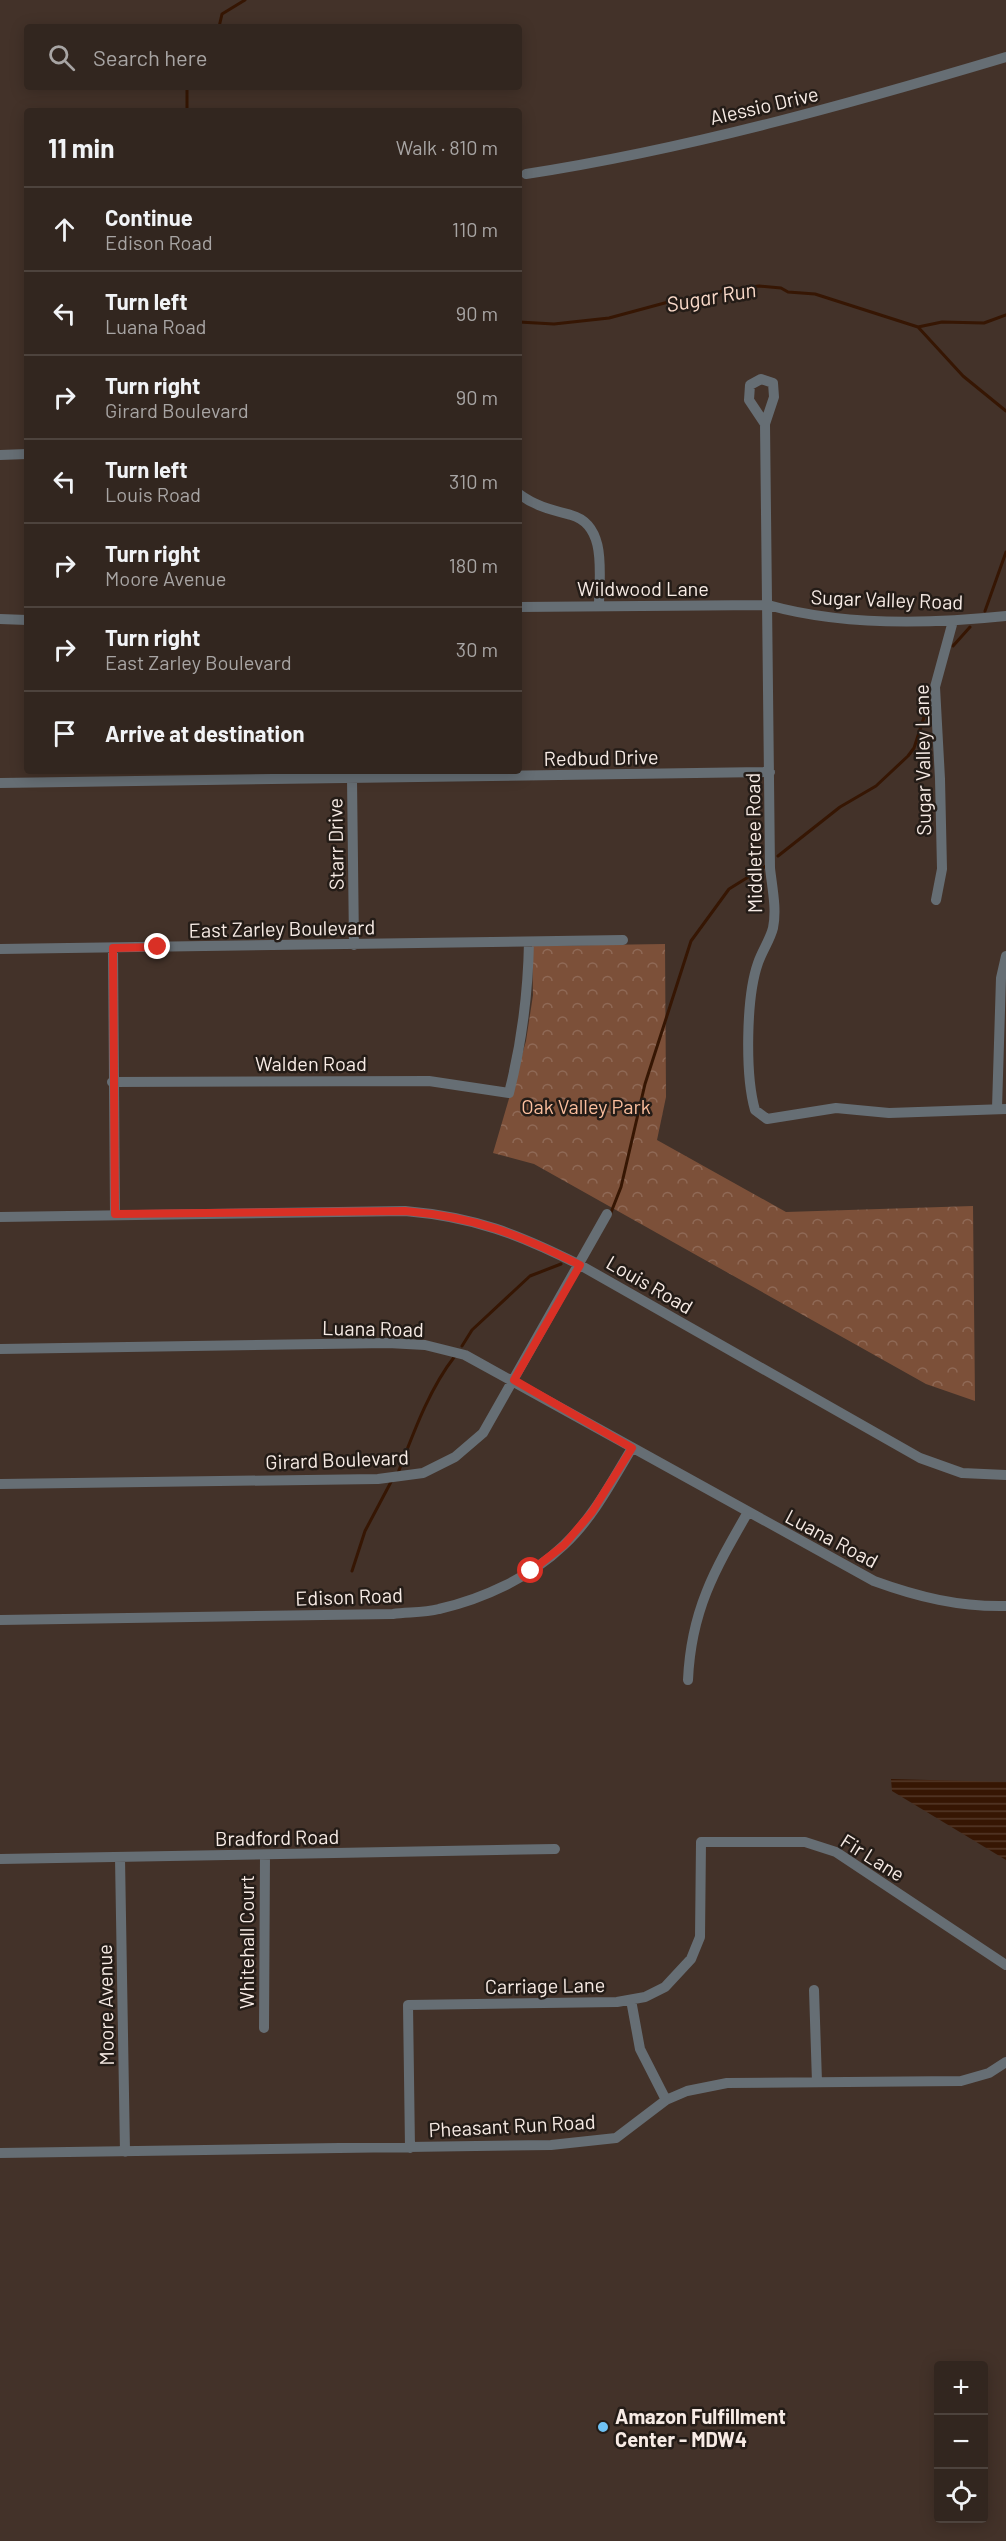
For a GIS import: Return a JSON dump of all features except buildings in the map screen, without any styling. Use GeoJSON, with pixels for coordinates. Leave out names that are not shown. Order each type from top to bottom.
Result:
{"type":"FeatureCollection","features":[{"type":"Feature","properties":{"kind":"street","name":"Alessio Drive"},"geometry":{"type":"LineString","coordinates":[[526,174],[593,163],[860,101],[1006,57]]}},
{"type":"Feature","properties":{"kind":"street","name":"Middletree Road"},"geometry":{"type":"LineString","coordinates":[[765,424],[773,928],[758,963],[750,996],[750,1094],[754,1110],[767,1119],[837,1108],[889,1113],[1002,1109]]}},
{"type":"Feature","properties":{"kind":"street"},"geometry":{"type":"LineString","coordinates":[[0,454],[24,454]]}},
{"type":"Feature","properties":{"kind":"street"},"geometry":{"type":"LineString","coordinates":[[522,496],[538,506],[579,517],[593,529],[598,547],[599,606]]}},
{"type":"Feature","properties":{"kind":"street","name":"Wildwood Lane"},"geometry":{"type":"LineString","coordinates":[[522,607],[768,605]]}},
{"type":"Feature","properties":{"kind":"street","name":"Sugar Valley Road"},"geometry":{"type":"LineString","coordinates":[[768,605],[804,615],[953,621],[1006,616]]}},
{"type":"Feature","properties":{"kind":"street"},"geometry":{"type":"LineString","coordinates":[[0,620],[24,620]]}},
{"type":"Feature","properties":{"kind":"street","name":"Sugar Valley Lane"},"geometry":{"type":"LineString","coordinates":[[936,900],[942,869],[935,687],[953,621]]}},
{"type":"Feature","properties":{"kind":"street","name":"Redbud Drive"},"geometry":{"type":"LineString","coordinates":[[0,783],[286,775],[352,779],[770,772]]}},
{"type":"Feature","properties":{"kind":"street","name":"Starr Drive"},"geometry":{"type":"LineString","coordinates":[[352,779],[354,945]]}},
{"type":"Feature","properties":{"kind":"street","name":"East Zarley Boulevard"},"geometry":{"type":"LineString","coordinates":[[0,949],[623,940]]}},
{"type":"Feature","properties":{"kind":"street","name":"Walden Road"},"geometry":{"type":"LineString","coordinates":[[112,1082],[429,1081],[509,1093],[523,1033],[528,990],[529,942]]}},
{"type":"Feature","properties":{"kind":"street"},"geometry":{"type":"LineString","coordinates":[[113,948],[112,1082],[115,1214]]}},
{"type":"Feature","properties":{"kind":"street"},"geometry":{"type":"LineString","coordinates":[[1002,1109],[1000,978],[1006,956]]}},
{"type":"Feature","properties":{"kind":"street"},"geometry":{"type":"LineString","coordinates":[[1000,996],[1006,985]]}},
{"type":"Feature","properties":{"kind":"street","name":"Louis Road"},"geometry":{"type":"LineString","coordinates":[[0,1217],[405,1211],[446,1215],[500,1228],[580,1265],[921,1458],[962,1473],[1006,1475]]}},
{"type":"Feature","properties":{"kind":"street","name":"Girard Boulevard"},"geometry":{"type":"LineString","coordinates":[[0,1484],[378,1479],[423,1473],[455,1456],[483,1433],[607,1214]]}},
{"type":"Feature","properties":{"kind":"street","name":"Luana Road"},"geometry":{"type":"LineString","coordinates":[[0,1349],[425,1345],[465,1355],[514,1380],[632,1448],[874,1581],[916,1597],[955,1604],[1006,1606]]}},
{"type":"Feature","properties":{"kind":"street","name":"Edison Road"},"geometry":{"type":"LineString","coordinates":[[0,1620],[393,1614],[438,1609],[489,1592],[521,1576],[564,1545],[592,1512],[632,1448]]}},
{"type":"Feature","properties":{"kind":"street"},"geometry":{"type":"LineString","coordinates":[[688,1680],[690,1650],[706,1589],[747,1512]]}},
{"type":"Feature","properties":{"kind":"street","name":"Fir Lane"},"geometry":{"type":"LineString","coordinates":[[701,1842],[805,1842],[819,1845],[836,1852],[1006,1965]]}},
{"type":"Feature","properties":{"kind":"street","name":"Carriage Lane"},"geometry":{"type":"LineString","coordinates":[[410,2148],[408,2005],[631,2000],[645,1997],[665,1987],[691,1959],[700,1937],[701,1842]]}},
{"type":"Feature","properties":{"kind":"street","name":"Bradford Road"},"geometry":{"type":"LineString","coordinates":[[0,1859],[555,1849]]}},
{"type":"Feature","properties":{"kind":"street","name":"Whitehall Court"},"geometry":{"type":"LineString","coordinates":[[264,2028],[265,1855]]}},
{"type":"Feature","properties":{"kind":"street","name":"Moore Avenue"},"geometry":{"type":"LineString","coordinates":[[120,1858],[125,2152]]}},
{"type":"Feature","properties":{"kind":"street"},"geometry":{"type":"LineString","coordinates":[[814,1990],[817,2082]]}},
{"type":"Feature","properties":{"kind":"street"},"geometry":{"type":"LineString","coordinates":[[631,2000],[640,2049],[666,2100]]}},
{"type":"Feature","properties":{"kind":"street","name":"Pheasant Run Road"},"geometry":{"type":"LineString","coordinates":[[0,2153],[550,2145],[616,2138],[666,2100],[687,2091],[727,2083],[962,2081],[989,2073],[1006,2062]]}},
{"type":"Feature","properties":{"kind":"green space","name":"Oak Valley Park"},"geometry":{"type":"Polygon","coordinates":[[[665,944],[666,1097],[657,1140],[786,1212],[973,1206],[975,1401],[926,1384],[534,1164],[493,1153],[526,1041],[533,995],[532,946],[665,944]]]}},
{"type":"Feature","properties":{"kind":"shaded area"},"geometry":{"type":"Polygon","coordinates":[[[891,1779],[1006,1782],[1006,1860],[892,1791],[891,1779]]]}},
{"type":"Feature","properties":{"kind":"waterway","name":"Sugar Run"},"geometry":{"type":"LineString","coordinates":[[220,24],[222,14],[245,0]]}},
{"type":"Feature","properties":{"kind":"waterway","name":"Sugar Run"},"geometry":{"type":"LineString","coordinates":[[187,90],[187,108]]}},
{"type":"Feature","properties":{"kind":"waterway","name":"Sugar Run"},"geometry":{"type":"LineString","coordinates":[[522,322],[554,324],[609,318],[672,301],[701,299],[725,290],[759,286],[781,288],[788,292],[815,294],[918,327],[942,322],[984,323],[1006,315]]}},
{"type":"Feature","properties":{"kind":"waterway"},"geometry":{"type":"LineString","coordinates":[[918,327],[963,376],[1006,411]]}},
{"type":"Feature","properties":{"kind":"waterway"},"geometry":{"type":"LineString","coordinates":[[985,611],[1006,552]]}},
{"type":"Feature","properties":{"kind":"waterway"},"geometry":{"type":"LineString","coordinates":[[953,646],[970,627]]}},
{"type":"Feature","properties":{"kind":"waterway"},"geometry":{"type":"LineString","coordinates":[[778,856],[840,807],[876,786],[908,756],[914,748],[931,690]]}},
{"type":"Feature","properties":{"kind":"waterway"},"geometry":{"type":"LineString","coordinates":[[610,1215],[621,1187],[645,1084],[691,941],[729,889],[766,866]]}},
{"type":"Feature","properties":{"kind":"waterway"},"geometry":{"type":"LineString","coordinates":[[462,1346],[472,1330],[530,1276],[561,1264]]}},
{"type":"Feature","properties":{"kind":"waterway"},"geometry":{"type":"LineString","coordinates":[[398,1473],[429,1397],[455,1356]]}},
{"type":"Feature","properties":{"kind":"waterway"},"geometry":{"type":"LineString","coordinates":[[352,1571],[365,1531],[392,1480]]}},
{"type":"Feature","properties":{"kind":"place","name":"Amazon Fulfillment Center - MDW4"},"geometry":{"type":"Point","coordinates":[603,2427]}},
{"type":"Feature","properties":{"kind":"route"},"geometry":{"type":"LineString","coordinates":[[158,947],[113,948],[112,1082],[115,1214],[405,1211],[446,1215],[490,1225],[528,1239],[580,1265],[514,1380],[632,1448],[592,1512],[564,1545],[531,1571]]}}]}
